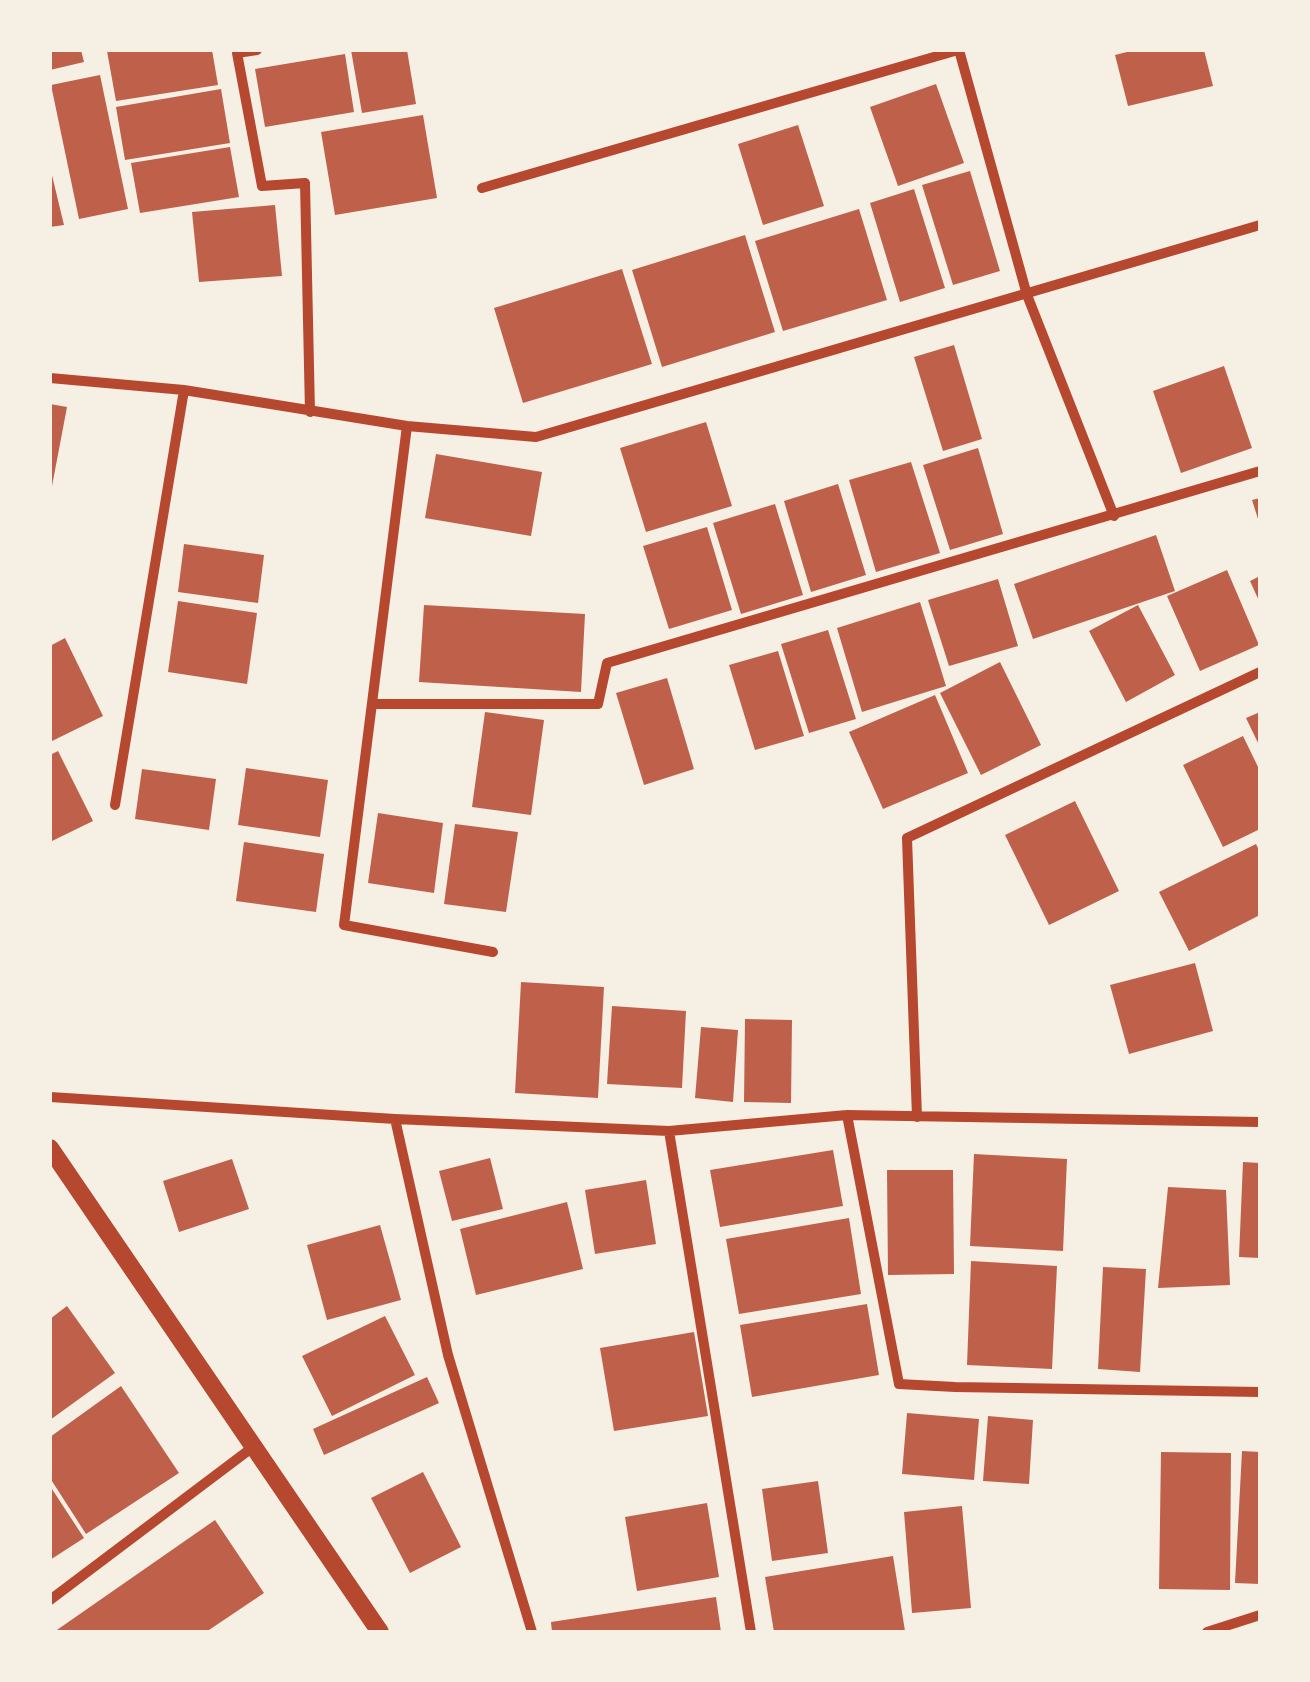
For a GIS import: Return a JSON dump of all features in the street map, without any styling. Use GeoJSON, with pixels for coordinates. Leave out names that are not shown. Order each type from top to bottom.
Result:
{"type":"FeatureCollection","features":[{"type":"Feature","properties":{"kind":"street"},"geometry":{"type":"LineString","coordinates":[[257,50],[237,53],[262,186],[306,182],[310,412]]}},
{"type":"Feature","properties":{"kind":"street"},"geometry":{"type":"LineString","coordinates":[[482,188],[958,50],[1028,295],[1114,516]]}},
{"type":"Feature","properties":{"kind":"street"},"geometry":{"type":"LineString","coordinates":[[50,378],[184,390],[407,426],[536,437],[1260,225]]}},
{"type":"Feature","properties":{"kind":"street"},"geometry":{"type":"LineString","coordinates":[[115,805],[184,390]]}},
{"type":"Feature","properties":{"kind":"street"},"geometry":{"type":"LineString","coordinates":[[407,426],[344,925],[493,952]]}},
{"type":"Feature","properties":{"kind":"street"},"geometry":{"type":"LineString","coordinates":[[373,704],[598,704],[608,663],[1260,471]]}},
{"type":"Feature","properties":{"kind":"street"},"geometry":{"type":"LineString","coordinates":[[917,1117],[908,838],[1260,672]]}},
{"type":"Feature","properties":{"kind":"street"},"geometry":{"type":"LineString","coordinates":[[50,1097],[669,1132],[847,1116],[1260,1122]]}},
{"type":"Feature","properties":{"kind":"street"},"geometry":{"type":"LineString","coordinates":[[847,1116],[900,1384],[1260,1392]]}},
{"type":"Feature","properties":{"kind":"street"},"geometry":{"type":"LineString","coordinates":[[395,1119],[448,1355],[532,1632]]}},
{"type":"Feature","properties":{"kind":"street"},"geometry":{"type":"LineString","coordinates":[[669,1132],[751,1632]]}},
{"type":"Feature","properties":{"kind":"street"},"geometry":{"type":"LineString","coordinates":[[50,1148],[380,1632]]}},
{"type":"Feature","properties":{"kind":"street"},"geometry":{"type":"LineString","coordinates":[[50,1600],[254,1447]]}},
{"type":"Feature","properties":{"kind":"street"},"geometry":{"type":"LineString","coordinates":[[1208,1632],[1260,1615]]}},
{"type":"Feature","properties":{"kind":"building"},"geometry":{"type":"Polygon","coordinates":[[[50,50],[81,50],[84,62],[50,70],[50,50]]]}},
{"type":"Feature","properties":{"kind":"building"},"geometry":{"type":"Polygon","coordinates":[[[212,50],[218,85],[116,101],[107,51],[212,50]]]}},
{"type":"Feature","properties":{"kind":"building"},"geometry":{"type":"Polygon","coordinates":[[[351,50],[407,50],[416,104],[362,113],[351,50]]]}},
{"type":"Feature","properties":{"kind":"building"},"geometry":{"type":"Polygon","coordinates":[[[1135,50],[1204,50],[1213,86],[1128,106],[1115,55],[1135,50]]]}},
{"type":"Feature","properties":{"kind":"building"},"geometry":{"type":"Polygon","coordinates":[[[345,54],[354,112],[265,127],[255,69],[345,54]]]}},
{"type":"Feature","properties":{"kind":"building"},"geometry":{"type":"Polygon","coordinates":[[[100,75],[128,209],[79,219],[51,85],[100,75]]]}},
{"type":"Feature","properties":{"kind":"building"},"geometry":{"type":"Polygon","coordinates":[[[936,84],[964,163],[898,186],[870,107],[936,84]]]}},
{"type":"Feature","properties":{"kind":"building"},"geometry":{"type":"Polygon","coordinates":[[[221,89],[230,143],[125,160],[116,107],[221,89]]]}},
{"type":"Feature","properties":{"kind":"building"},"geometry":{"type":"Polygon","coordinates":[[[423,115],[437,198],[335,215],[321,132],[423,115]]]}},
{"type":"Feature","properties":{"kind":"building"},"geometry":{"type":"Polygon","coordinates":[[[798,125],[824,206],[763,225],[738,144],[798,125]]]}},
{"type":"Feature","properties":{"kind":"building"},"geometry":{"type":"Polygon","coordinates":[[[230,147],[239,197],[140,213],[131,163],[230,147]]]}},
{"type":"Feature","properties":{"kind":"building"},"geometry":{"type":"Polygon","coordinates":[[[50,167],[64,225],[50,227],[50,167]]]}},
{"type":"Feature","properties":{"kind":"building"},"geometry":{"type":"Polygon","coordinates":[[[970,171],[1000,271],[953,285],[922,185],[970,171]]]}},
{"type":"Feature","properties":{"kind":"building"},"geometry":{"type":"Polygon","coordinates":[[[914,189],[945,288],[900,302],[870,203],[914,189]]]}},
{"type":"Feature","properties":{"kind":"building"},"geometry":{"type":"Polygon","coordinates":[[[275,205],[282,276],[199,282],[192,212],[275,205]]]}},
{"type":"Feature","properties":{"kind":"building"},"geometry":{"type":"Polygon","coordinates":[[[859,209],[887,300],[783,331],[755,241],[859,209]]]}},
{"type":"Feature","properties":{"kind":"building"},"geometry":{"type":"Polygon","coordinates":[[[745,235],[775,332],[662,367],[632,270],[745,235]]]}},
{"type":"Feature","properties":{"kind":"building"},"geometry":{"type":"Polygon","coordinates":[[[622,269],[652,364],[523,403],[494,308],[622,269]]]}},
{"type":"Feature","properties":{"kind":"building"},"geometry":{"type":"Polygon","coordinates":[[[954,345],[982,439],[943,451],[914,357],[954,345]]]}},
{"type":"Feature","properties":{"kind":"building"},"geometry":{"type":"Polygon","coordinates":[[[1224,366],[1252,448],[1181,473],[1153,391],[1224,366]]]}},
{"type":"Feature","properties":{"kind":"building"},"geometry":{"type":"Polygon","coordinates":[[[50,404],[67,407],[52,486],[50,486],[50,404]]]}},
{"type":"Feature","properties":{"kind":"building"},"geometry":{"type":"Polygon","coordinates":[[[706,422],[732,506],[646,532],[620,448],[706,422]]]}},
{"type":"Feature","properties":{"kind":"building"},"geometry":{"type":"Polygon","coordinates":[[[978,448],[1003,534],[950,550],[923,465],[978,448]]]}},
{"type":"Feature","properties":{"kind":"building"},"geometry":{"type":"Polygon","coordinates":[[[436,454],[542,472],[531,536],[425,518],[436,454]]]}},
{"type":"Feature","properties":{"kind":"building"},"geometry":{"type":"Polygon","coordinates":[[[911,462],[940,553],[876,572],[849,480],[911,462]]]}},
{"type":"Feature","properties":{"kind":"building"},"geometry":{"type":"Polygon","coordinates":[[[838,484],[866,575],[811,592],[784,501],[838,484]]]}},
{"type":"Feature","properties":{"kind":"building"},"geometry":{"type":"Polygon","coordinates":[[[1260,498],[1260,522],[1259,522],[1252,500],[1260,498]]]}},
{"type":"Feature","properties":{"kind":"building"},"geometry":{"type":"Polygon","coordinates":[[[775,504],[803,595],[741,614],[713,523],[775,504]]]}},
{"type":"Feature","properties":{"kind":"building"},"geometry":{"type":"Polygon","coordinates":[[[707,527],[732,610],[669,629],[643,546],[707,527]]]}},
{"type":"Feature","properties":{"kind":"building"},"geometry":{"type":"Polygon","coordinates":[[[1156,535],[1175,591],[1033,639],[1014,584],[1156,535]]]}},
{"type":"Feature","properties":{"kind":"building"},"geometry":{"type":"Polygon","coordinates":[[[184,544],[264,555],[258,603],[178,592],[184,544]]]}},
{"type":"Feature","properties":{"kind":"building"},"geometry":{"type":"Polygon","coordinates":[[[1227,570],[1259,645],[1200,671],[1167,596],[1227,570]]]}},
{"type":"Feature","properties":{"kind":"building"},"geometry":{"type":"Polygon","coordinates":[[[1260,576],[1260,603],[1250,581],[1260,576]]]}},
{"type":"Feature","properties":{"kind":"building"},"geometry":{"type":"Polygon","coordinates":[[[998,579],[1018,646],[949,666],[928,600],[998,579]]]}},
{"type":"Feature","properties":{"kind":"building"},"geometry":{"type":"Polygon","coordinates":[[[178,601],[257,613],[247,684],[168,672],[178,601]]]}},
{"type":"Feature","properties":{"kind":"building"},"geometry":{"type":"Polygon","coordinates":[[[920,602],[946,686],[862,712],[837,628],[920,602]]]}},
{"type":"Feature","properties":{"kind":"building"},"geometry":{"type":"Polygon","coordinates":[[[424,605],[585,614],[581,692],[419,682],[424,605]]]}},
{"type":"Feature","properties":{"kind":"building"},"geometry":{"type":"Polygon","coordinates":[[[1138,605],[1175,675],[1126,702],[1089,631],[1138,605]]]}},
{"type":"Feature","properties":{"kind":"building"},"geometry":{"type":"Polygon","coordinates":[[[828,630],[856,719],[809,733],[781,644],[828,630]]]}},
{"type":"Feature","properties":{"kind":"building"},"geometry":{"type":"Polygon","coordinates":[[[65,638],[103,716],[50,742],[50,646],[65,638]]]}},
{"type":"Feature","properties":{"kind":"building"},"geometry":{"type":"Polygon","coordinates":[[[778,651],[804,736],[755,750],[729,665],[778,651]]]}},
{"type":"Feature","properties":{"kind":"building"},"geometry":{"type":"Polygon","coordinates":[[[1000,662],[1041,745],[981,775],[940,693],[1000,662]]]}},
{"type":"Feature","properties":{"kind":"building"},"geometry":{"type":"Polygon","coordinates":[[[667,678],[694,769],[644,785],[616,693],[667,678]]]}},
{"type":"Feature","properties":{"kind":"building"},"geometry":{"type":"Polygon","coordinates":[[[935,695],[968,773],[883,809],[849,732],[935,695]]]}},
{"type":"Feature","properties":{"kind":"building"},"geometry":{"type":"Polygon","coordinates":[[[485,712],[544,720],[531,815],[472,807],[485,712]]]}},
{"type":"Feature","properties":{"kind":"building"},"geometry":{"type":"Polygon","coordinates":[[[1260,712],[1260,747],[1246,718],[1260,712]]]}},
{"type":"Feature","properties":{"kind":"building"},"geometry":{"type":"Polygon","coordinates":[[[1243,736],[1260,771],[1260,829],[1223,847],[1183,765],[1243,736]]]}},
{"type":"Feature","properties":{"kind":"building"},"geometry":{"type":"Polygon","coordinates":[[[58,751],[93,821],[50,842],[50,755],[58,751]]]}},
{"type":"Feature","properties":{"kind":"building"},"geometry":{"type":"Polygon","coordinates":[[[246,768],[328,780],[320,837],[238,825],[246,768]]]}},
{"type":"Feature","properties":{"kind":"building"},"geometry":{"type":"Polygon","coordinates":[[[142,769],[216,779],[209,830],[135,819],[142,769]]]}},
{"type":"Feature","properties":{"kind":"building"},"geometry":{"type":"Polygon","coordinates":[[[1075,801],[1119,891],[1049,925],[1005,835],[1075,801]]]}},
{"type":"Feature","properties":{"kind":"building"},"geometry":{"type":"Polygon","coordinates":[[[378,813],[443,823],[434,893],[368,883],[378,813]]]}},
{"type":"Feature","properties":{"kind":"building"},"geometry":{"type":"Polygon","coordinates":[[[455,824],[518,832],[506,912],[444,904],[455,824]]]}},
{"type":"Feature","properties":{"kind":"building"},"geometry":{"type":"Polygon","coordinates":[[[244,842],[324,854],[316,912],[236,901],[244,842]]]}},
{"type":"Feature","properties":{"kind":"building"},"geometry":{"type":"Polygon","coordinates":[[[1256,844],[1260,852],[1260,915],[1189,951],[1159,892],[1256,844]]]}},
{"type":"Feature","properties":{"kind":"building"},"geometry":{"type":"Polygon","coordinates":[[[1195,963],[1213,1031],[1129,1054],[1110,985],[1195,963]]]}},
{"type":"Feature","properties":{"kind":"building"},"geometry":{"type":"Polygon","coordinates":[[[521,982],[604,987],[598,1098],[515,1093],[521,982]]]}},
{"type":"Feature","properties":{"kind":"building"},"geometry":{"type":"Polygon","coordinates":[[[612,1006],[686,1011],[682,1088],[607,1084],[612,1006]]]}},
{"type":"Feature","properties":{"kind":"building"},"geometry":{"type":"Polygon","coordinates":[[[745,1019],[792,1020],[791,1103],[744,1102],[745,1019]]]}},
{"type":"Feature","properties":{"kind":"building"},"geometry":{"type":"Polygon","coordinates":[[[701,1027],[738,1030],[733,1102],[695,1098],[701,1027]]]}},
{"type":"Feature","properties":{"kind":"building"},"geometry":{"type":"Polygon","coordinates":[[[833,1150],[843,1206],[720,1227],[710,1170],[833,1150]]]}},
{"type":"Feature","properties":{"kind":"building"},"geometry":{"type":"Polygon","coordinates":[[[974,1154],[1067,1159],[1063,1251],[970,1246],[974,1154]]]}},
{"type":"Feature","properties":{"kind":"building"},"geometry":{"type":"Polygon","coordinates":[[[490,1158],[503,1209],[452,1221],[439,1171],[490,1158]]]}},
{"type":"Feature","properties":{"kind":"building"},"geometry":{"type":"Polygon","coordinates":[[[232,1159],[249,1209],[179,1232],[163,1181],[232,1159]]]}},
{"type":"Feature","properties":{"kind":"building"},"geometry":{"type":"Polygon","coordinates":[[[1243,1162],[1260,1163],[1260,1258],[1239,1257],[1243,1162]]]}},
{"type":"Feature","properties":{"kind":"building"},"geometry":{"type":"Polygon","coordinates":[[[887,1170],[953,1170],[954,1274],[888,1275],[887,1170]]]}},
{"type":"Feature","properties":{"kind":"building"},"geometry":{"type":"Polygon","coordinates":[[[646,1180],[656,1244],[595,1254],[585,1190],[646,1180]]]}},
{"type":"Feature","properties":{"kind":"building"},"geometry":{"type":"Polygon","coordinates":[[[1168,1187],[1226,1190],[1230,1285],[1158,1288],[1168,1187]]]}},
{"type":"Feature","properties":{"kind":"building"},"geometry":{"type":"Polygon","coordinates":[[[567,1202],[583,1269],[476,1295],[460,1229],[567,1202]]]}},
{"type":"Feature","properties":{"kind":"building"},"geometry":{"type":"Polygon","coordinates":[[[849,1218],[861,1294],[739,1314],[726,1239],[849,1218]]]}},
{"type":"Feature","properties":{"kind":"building"},"geometry":{"type":"Polygon","coordinates":[[[380,1225],[401,1300],[327,1320],[307,1245],[380,1225]]]}},
{"type":"Feature","properties":{"kind":"building"},"geometry":{"type":"Polygon","coordinates":[[[971,1261],[1057,1266],[1052,1369],[967,1365],[971,1261]]]}},
{"type":"Feature","properties":{"kind":"building"},"geometry":{"type":"Polygon","coordinates":[[[1103,1267],[1146,1269],[1140,1372],[1098,1369],[1103,1267]]]}},
{"type":"Feature","properties":{"kind":"building"},"geometry":{"type":"Polygon","coordinates":[[[867,1304],[879,1375],[752,1397],[740,1325],[867,1304]]]}},
{"type":"Feature","properties":{"kind":"building"},"geometry":{"type":"Polygon","coordinates":[[[67,1306],[115,1373],[50,1420],[50,1319],[67,1306]]]}},
{"type":"Feature","properties":{"kind":"building"},"geometry":{"type":"Polygon","coordinates":[[[385,1316],[415,1375],[332,1416],[302,1356],[385,1316]]]}},
{"type":"Feature","properties":{"kind":"building"},"geometry":{"type":"Polygon","coordinates":[[[694,1332],[708,1416],[614,1431],[600,1348],[694,1332]]]}},
{"type":"Feature","properties":{"kind":"building"},"geometry":{"type":"Polygon","coordinates":[[[427,1377],[439,1403],[324,1455],[313,1429],[427,1377]]]}},
{"type":"Feature","properties":{"kind":"building"},"geometry":{"type":"Polygon","coordinates":[[[121,1386],[179,1473],[86,1534],[50,1478],[50,1437],[121,1386]]]}},
{"type":"Feature","properties":{"kind":"building"},"geometry":{"type":"Polygon","coordinates":[[[907,1413],[979,1419],[974,1480],[902,1474],[907,1413]]]}},
{"type":"Feature","properties":{"kind":"building"},"geometry":{"type":"Polygon","coordinates":[[[988,1416],[1033,1420],[1029,1484],[983,1481],[988,1416]]]}},
{"type":"Feature","properties":{"kind":"building"},"geometry":{"type":"Polygon","coordinates":[[[1242,1451],[1260,1452],[1260,1584],[1235,1583],[1242,1451]]]}},
{"type":"Feature","properties":{"kind":"building"},"geometry":{"type":"Polygon","coordinates":[[[1161,1452],[1231,1453],[1230,1590],[1159,1589],[1161,1452]]]}},
{"type":"Feature","properties":{"kind":"building"},"geometry":{"type":"Polygon","coordinates":[[[423,1472],[461,1547],[410,1573],[371,1498],[423,1472]]]}},
{"type":"Feature","properties":{"kind":"building"},"geometry":{"type":"Polygon","coordinates":[[[818,1481],[828,1553],[772,1561],[762,1489],[818,1481]]]}},
{"type":"Feature","properties":{"kind":"building"},"geometry":{"type":"Polygon","coordinates":[[[50,1486],[84,1538],[50,1560],[50,1486]]]}},
{"type":"Feature","properties":{"kind":"building"},"geometry":{"type":"Polygon","coordinates":[[[707,1503],[719,1577],[637,1591],[625,1517],[707,1503]]]}},
{"type":"Feature","properties":{"kind":"building"},"geometry":{"type":"Polygon","coordinates":[[[962,1506],[971,1608],[912,1613],[904,1512],[962,1506]]]}},
{"type":"Feature","properties":{"kind":"building"},"geometry":{"type":"Polygon","coordinates":[[[215,1520],[264,1593],[206,1632],[54,1632],[215,1520]]]}},
{"type":"Feature","properties":{"kind":"building"},"geometry":{"type":"Polygon","coordinates":[[[893,1556],[905,1631],[774,1632],[765,1577],[893,1556]]]}},
{"type":"Feature","properties":{"kind":"building"},"geometry":{"type":"Polygon","coordinates":[[[716,1597],[721,1632],[552,1632],[551,1622],[716,1597]]]}}]}
